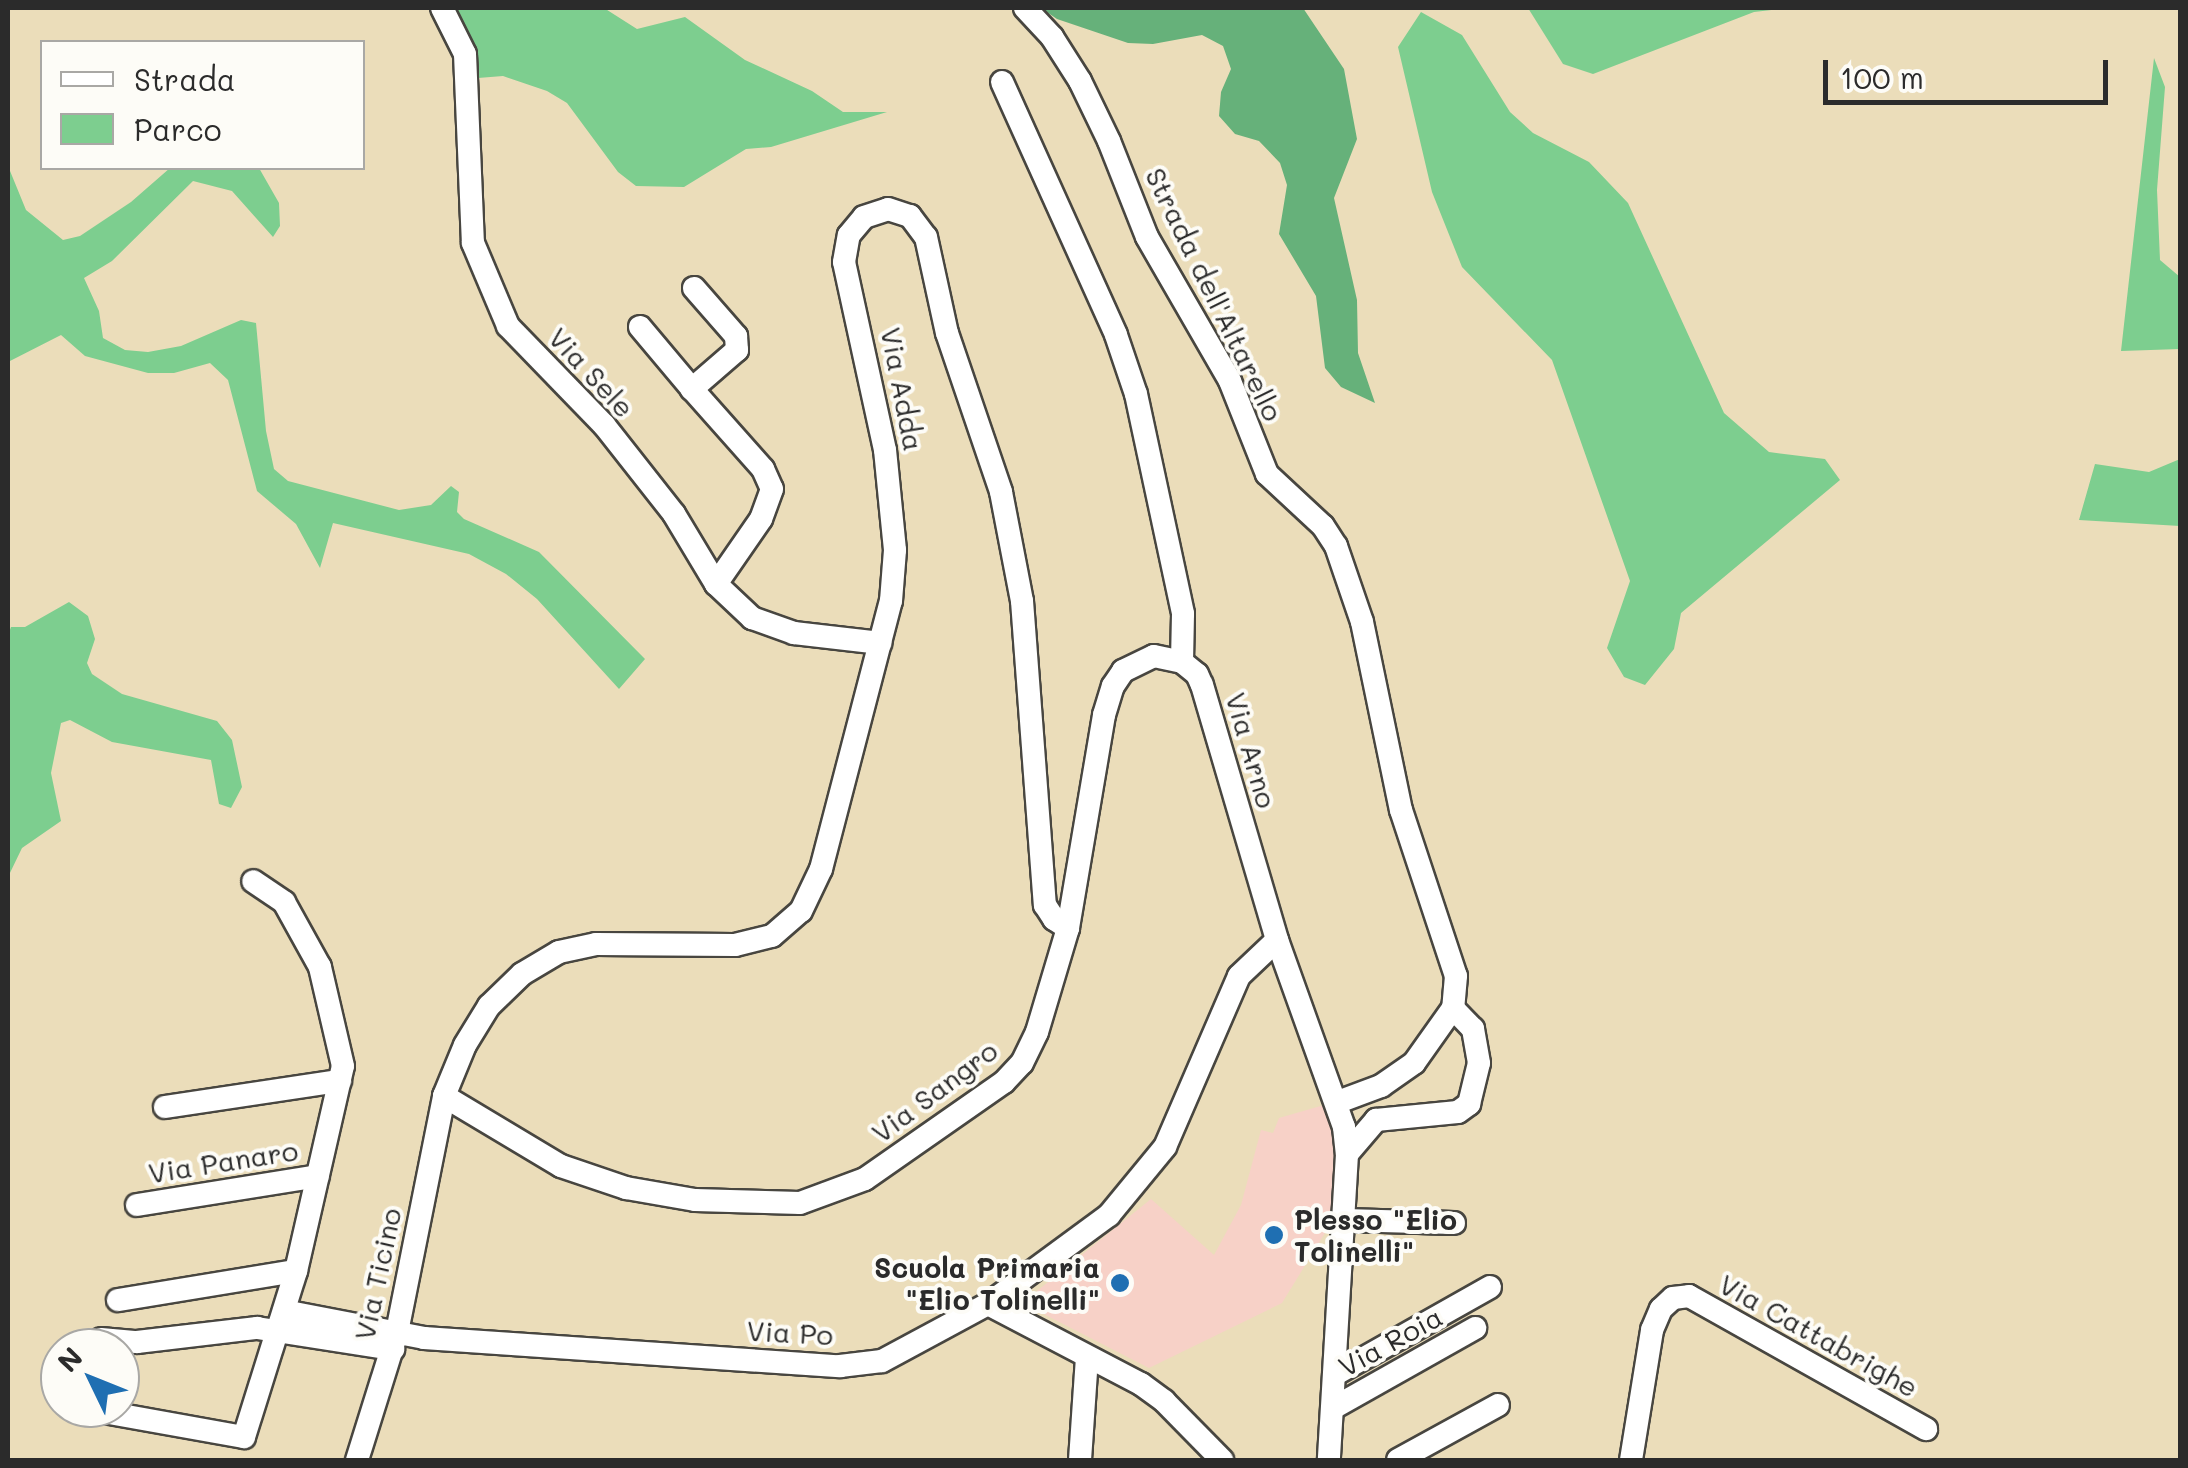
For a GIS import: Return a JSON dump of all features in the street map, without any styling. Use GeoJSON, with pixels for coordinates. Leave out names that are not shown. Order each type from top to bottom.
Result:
{"type":"FeatureCollection","features":[{"type":"Feature","properties":{"kind":"street","name":"Via Sele"},"geometry":{"type":"LineString","coordinates":[[442,8],[466,54],[473,242],[508,326],[604,425],[674,514],[716,584],[752,618],[794,632],[880,643]]}},
{"type":"Feature","properties":{"kind":"street","name":"Strada dell'Altarello"},"geometry":{"type":"LineString","coordinates":[[1025,8],[1052,38],[1080,81],[1147,237],[1230,381],[1267,474],[1323,526],[1336,546],[1362,622],[1400,810],[1456,976],[1454,1008],[1473,1029],[1479,1063],[1469,1104],[1458,1112],[1376,1120],[1347,1154]]}},
{"type":"Feature","properties":{"kind":"street"},"geometry":{"type":"LineString","coordinates":[[1002,82],[1116,335],[1136,394],[1183,614],[1182,662]]}},
{"type":"Feature","properties":{"kind":"street","name":"Via Adda"},"geometry":{"type":"LineString","coordinates":[[444,1096],[464,1044],[490,1006],[522,974],[559,952],[596,944],[736,945],[772,936],[801,912],[821,869],[892,601],[894,550],[889,490],[866,346],[844,262],[849,235],[864,218],[888,210],[910,216],[926,237],[947,333],[1001,492],[1022,601],[1045,905],[1054,919],[1068,928]]}},
{"type":"Feature","properties":{"kind":"street"},"geometry":{"type":"LineString","coordinates":[[692,389],[737,350],[736,336],[694,288]]}},
{"type":"Feature","properties":{"kind":"street"},"geometry":{"type":"LineString","coordinates":[[640,328],[762,469],[772,489],[761,519],[716,584]]}},
{"type":"Feature","properties":{"kind":"street","name":"Via Sangro"},"geometry":{"type":"LineString","coordinates":[[444,1096],[562,1166],[626,1188],[695,1200],[800,1203],[865,1178],[1013,1073],[1037,1032],[1068,928],[1104,715],[1114,686],[1123,671],[1154,656],[1182,662]]}},
{"type":"Feature","properties":{"kind":"street","name":"Via Arno"},"geometry":{"type":"LineString","coordinates":[[1182,662],[1197,674],[1202,685],[1276,940],[1338,1102],[1347,1154],[1329,1460]]}},
{"type":"Feature","properties":{"kind":"street","name":"Via Panaro"},"geometry":{"type":"LineString","coordinates":[[140,1419],[244,1438],[296,1271],[343,1066],[320,967],[284,902],[253,881]]}},
{"type":"Feature","properties":{"kind":"street","name":"Via Po"},"geometry":{"type":"LineString","coordinates":[[395,1340],[840,1366],[882,1361],[988,1304],[1109,1214],[1165,1147],[1239,976],[1276,940]]}},
{"type":"Feature","properties":{"kind":"street"},"geometry":{"type":"LineString","coordinates":[[1338,1102],[1380,1086],[1414,1063],[1454,1008]]}},
{"type":"Feature","properties":{"kind":"street"},"geometry":{"type":"LineString","coordinates":[[165,1107],[340,1080]]}},
{"type":"Feature","properties":{"kind":"street","name":"Via Ticino"},"geometry":{"type":"LineString","coordinates":[[357,1460],[395,1340],[444,1096]]}},
{"type":"Feature","properties":{"kind":"street","name":"Via Panaro"},"geometry":{"type":"LineString","coordinates":[[137,1205],[318,1176]]}},
{"type":"Feature","properties":{"kind":"street"},"geometry":{"type":"LineString","coordinates":[[1344,1220],[1454,1222]]}},
{"type":"Feature","properties":{"kind":"street"},"geometry":{"type":"LineString","coordinates":[[118,1300],[296,1271]]}},
{"type":"Feature","properties":{"kind":"street"},"geometry":{"type":"LineString","coordinates":[[1334,1375],[1490,1287]]}},
{"type":"Feature","properties":{"kind":"street","name":"Via Cattabrighe"},"geometry":{"type":"LineString","coordinates":[[1631,1460],[1652,1330],[1661,1308],[1673,1298],[1689,1296],[1926,1429]]}},
{"type":"Feature","properties":{"kind":"street"},"geometry":{"type":"LineString","coordinates":[[988,1304],[1164,1401],[1222,1460]]}},
{"type":"Feature","properties":{"kind":"street"},"geometry":{"type":"LineString","coordinates":[[140,1342],[282,1320],[395,1340]]}},
{"type":"Feature","properties":{"kind":"street","name":"Via Roia"},"geometry":{"type":"LineString","coordinates":[[1335,1407],[1475,1328]]}},
{"type":"Feature","properties":{"kind":"street"},"geometry":{"type":"LineString","coordinates":[[1080,1460],[1087,1356]]}},
{"type":"Feature","properties":{"kind":"street"},"geometry":{"type":"LineString","coordinates":[[1398,1460],[1498,1405]]}},
{"type":"Feature","properties":{"kind":"shaded area","name":"Plesso \"Elio Tolinelli\""},"geometry":{"type":"Polygon","coordinates":[[[1324,1105],[1340,1147],[1336,1215],[1282,1303],[1149,1368],[1032,1308],[1032,1295],[1151,1199],[1214,1255],[1241,1205],[1261,1130],[1273,1133],[1279,1118],[1324,1105]]]}},
{"type":"Feature","properties":{"kind":"green space"},"geometry":{"type":"Polygon","coordinates":[[[454,8],[604,8],[637,29],[685,17],[745,60],[812,91],[843,112],[887,112],[771,147],[746,149],[684,187],[636,186],[618,172],[567,103],[547,91],[503,76],[478,78],[470,40],[454,8]]]}},
{"type":"Feature","properties":{"kind":"green space"},"geometry":{"type":"Polygon","coordinates":[[[1041,8],[1303,8],[1344,69],[1357,139],[1334,198],[1357,300],[1358,353],[1375,403],[1341,387],[1325,368],[1316,296],[1279,234],[1287,185],[1280,163],[1259,141],[1235,134],[1219,116],[1221,92],[1231,69],[1223,46],[1202,35],[1153,44],[1128,43],[1057,19],[1041,8]]]}},
{"type":"Feature","properties":{"kind":"green space"},"geometry":{"type":"Polygon","coordinates":[[[1528,8],[1789,8],[1754,12],[1593,74],[1563,64],[1528,8]]]}},
{"type":"Feature","properties":{"kind":"green space"},"geometry":{"type":"Polygon","coordinates":[[[1421,12],[1462,35],[1510,112],[1533,133],[1589,162],[1628,203],[1724,413],[1769,452],[1825,459],[1840,480],[1681,613],[1674,649],[1645,685],[1624,677],[1607,648],[1630,581],[1552,360],[1462,267],[1432,192],[1398,47],[1421,12]]]}},
{"type":"Feature","properties":{"kind":"green space"},"geometry":{"type":"Polygon","coordinates":[[[2154,58],[2165,87],[2157,190],[2160,260],[2180,277],[2180,349],[2121,351],[2154,58]]]}},
{"type":"Feature","properties":{"kind":"green space"},"geometry":{"type":"Polygon","coordinates":[[[8,166],[26,210],[63,240],[80,236],[131,202],[168,170],[260,170],[279,203],[280,226],[273,237],[232,191],[193,181],[112,261],[84,278],[99,311],[103,338],[125,350],[148,352],[181,346],[241,320],[256,323],[266,431],[274,469],[288,481],[399,510],[431,505],[451,486],[459,492],[457,512],[464,519],[539,552],[645,659],[619,689],[537,599],[506,574],[469,554],[333,523],[320,568],[296,524],[257,491],[228,380],[210,363],[174,373],[148,373],[85,356],[61,335],[8,362],[8,166]]]}},
{"type":"Feature","properties":{"kind":"green space"},"geometry":{"type":"Polygon","coordinates":[[[2180,459],[2180,526],[2079,520],[2095,464],[2149,472],[2180,459]]]}},
{"type":"Feature","properties":{"kind":"green space"},"geometry":{"type":"Polygon","coordinates":[[[69,602],[88,616],[95,639],[87,663],[92,674],[122,694],[217,721],[232,740],[242,787],[231,808],[219,804],[211,760],[112,742],[70,720],[61,723],[51,773],[61,821],[22,848],[8,877],[8,635],[11,627],[25,627],[69,602]]]}},
{"type":"Feature","properties":{"kind":"place","name":"Plesso \"Elio Tolinelli\""},"geometry":{"type":"Point","coordinates":[1274,1235]}},
{"type":"Feature","properties":{"kind":"place","name":"Scuola Primaria \"Elio Tolinelli\""},"geometry":{"type":"Point","coordinates":[1120,1283]}}]}
